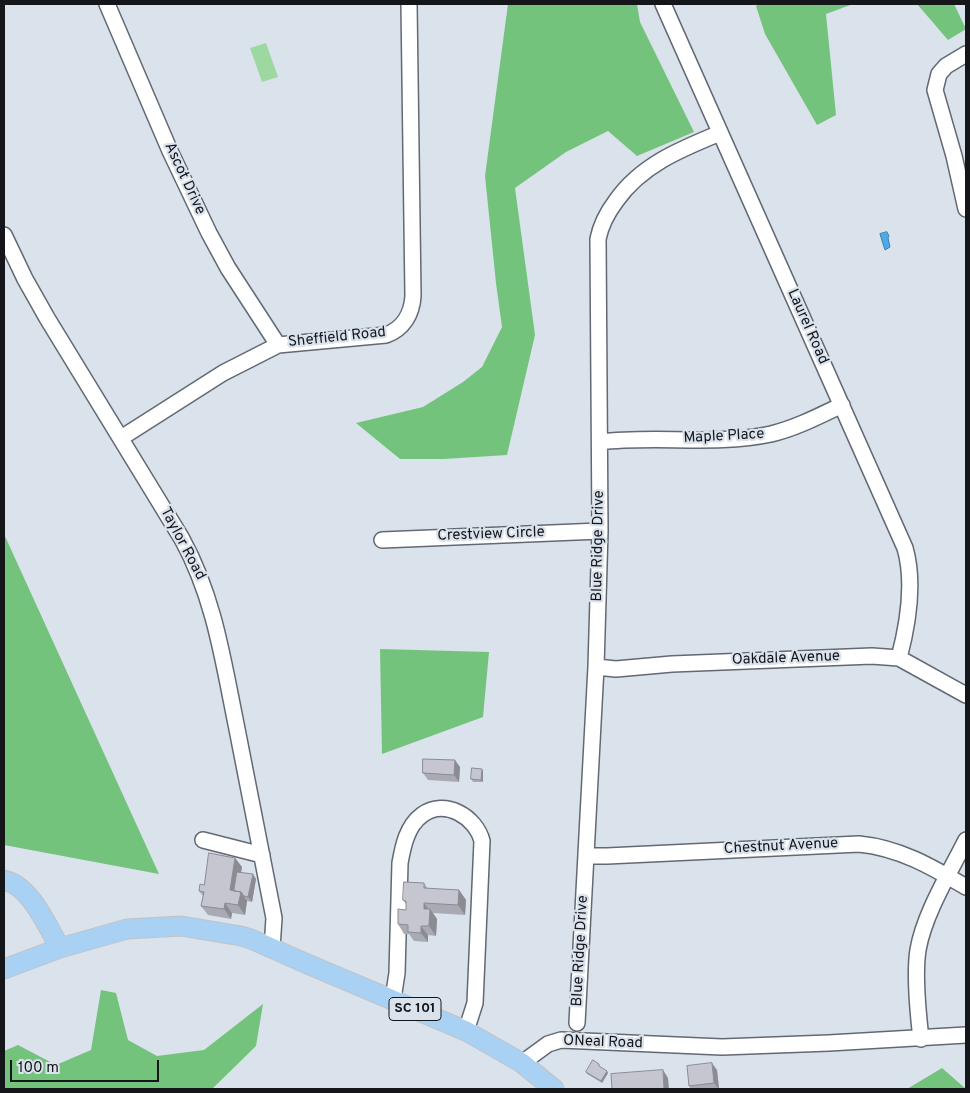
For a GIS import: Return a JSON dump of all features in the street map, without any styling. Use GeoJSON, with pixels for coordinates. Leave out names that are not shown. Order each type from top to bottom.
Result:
{"type":"FeatureCollection","features":[{"type":"Feature","properties":{"kind":"main road"},"geometry":{"type":"LineString","coordinates":[[4,880],[14,882],[25,892],[60,948],[4,969]]}},
{"type":"Feature","properties":{"kind":"main road","name":"SC 101"},"geometry":{"type":"LineString","coordinates":[[60,948],[127,929],[181,926],[241,936],[466,1031],[522,1063],[554,1089]]}},
{"type":"Feature","properties":{"kind":"street","name":"Ascot Drive"},"geometry":{"type":"LineString","coordinates":[[107,4],[170,151],[209,233],[228,268],[278,345]]}},
{"type":"Feature","properties":{"kind":"street","name":"Sheffield Road"},"geometry":{"type":"LineString","coordinates":[[121,438],[223,373],[278,345],[386,335],[401,326],[410,312],[413,289],[409,4]]}},
{"type":"Feature","properties":{"kind":"street","name":"Laurel Road"},"geometry":{"type":"LineString","coordinates":[[663,4],[908,557],[910,575],[909,600],[904,640],[899,658]]}},
{"type":"Feature","properties":{"kind":"street"},"geometry":{"type":"LineString","coordinates":[[966,54],[946,66],[939,74],[935,90],[954,156],[966,209]]}},
{"type":"Feature","properties":{"kind":"street","name":"Blue Ridge Drive"},"geometry":{"type":"LineString","coordinates":[[577,1022],[596,667],[600,531],[597,251],[602,225],[608,213],[622,192],[643,171],[664,158],[720,133]]}},
{"type":"Feature","properties":{"kind":"street","name":"Taylor Road"},"geometry":{"type":"LineString","coordinates":[[4,235],[25,279],[47,318],[182,539],[194,561],[207,594],[227,677],[274,918],[272,948]]}},
{"type":"Feature","properties":{"kind":"street","name":"Maple Place"},"geometry":{"type":"LineString","coordinates":[[600,442],[622,439],[698,440],[755,437],[792,428],[842,405]]}},
{"type":"Feature","properties":{"kind":"street","name":"Crestview Circle"},"geometry":{"type":"LineString","coordinates":[[382,540],[600,531]]}},
{"type":"Feature","properties":{"kind":"street","name":"Oakdale Avenue"},"geometry":{"type":"LineString","coordinates":[[596,667],[616,669],[681,664],[872,656],[899,658],[966,695]]}},
{"type":"Feature","properties":{"kind":"street"},"geometry":{"type":"LineString","coordinates":[[393,999],[397,973],[402,849],[415,821],[423,814],[444,808],[455,811],[474,824],[480,832],[482,841],[475,1003],[466,1031]]}},
{"type":"Feature","properties":{"kind":"street"},"geometry":{"type":"LineString","coordinates":[[203,840],[262,855]]}},
{"type":"Feature","properties":{"kind":"street"},"geometry":{"type":"LineString","coordinates":[[921,1039],[917,968],[920,939],[966,840]]}},
{"type":"Feature","properties":{"kind":"street","name":"Chestnut Avenue"},"geometry":{"type":"LineString","coordinates":[[586,856],[859,844],[889,849],[909,856],[966,887]]}},
{"type":"Feature","properties":{"kind":"street","name":"ONeal Road"},"geometry":{"type":"LineString","coordinates":[[522,1063],[548,1044],[561,1040],[722,1047],[921,1039],[966,1035]]}},
{"type":"Feature","properties":{"kind":"green space"},"geometry":{"type":"Polygon","coordinates":[[[508,4],[637,4],[640,22],[694,132],[637,156],[608,131],[566,152],[515,188],[535,335],[507,455],[444,459],[400,459],[356,423],[423,407],[463,382],[482,367],[502,327],[485,176],[508,4]]]}},
{"type":"Feature","properties":{"kind":"green space"},"geometry":{"type":"Polygon","coordinates":[[[759,4],[853,4],[826,14],[836,115],[817,125],[765,34],[756,6],[759,4]]]}},
{"type":"Feature","properties":{"kind":"green space"},"geometry":{"type":"Polygon","coordinates":[[[917,4],[954,4],[966,29],[948,40],[917,4]]]}},
{"type":"Feature","properties":{"kind":"green space"},"geometry":{"type":"Polygon","coordinates":[[[266,43],[278,77],[262,82],[250,48],[266,43]]]}},
{"type":"Feature","properties":{"kind":"green space"},"geometry":{"type":"Polygon","coordinates":[[[4,534],[159,874],[4,845],[4,534]]]}},
{"type":"Feature","properties":{"kind":"green space"},"geometry":{"type":"Polygon","coordinates":[[[380,649],[489,652],[483,717],[382,754],[380,649]]]}},
{"type":"Feature","properties":{"kind":"green space"},"geometry":{"type":"Polygon","coordinates":[[[101,990],[116,993],[128,1040],[157,1056],[204,1050],[263,1004],[256,1046],[212,1089],[4,1089],[4,1051],[18,1045],[56,1065],[91,1050],[101,990]]]}},
{"type":"Feature","properties":{"kind":"green space"},"geometry":{"type":"Polygon","coordinates":[[[942,1068],[966,1089],[907,1089],[942,1068]]]}},
{"type":"Feature","properties":{"kind":"water"},"geometry":{"type":"Polygon","coordinates":[[[887,232],[890,247],[885,250],[880,234],[887,232]]]}},
{"type":"Feature","properties":{"kind":"building"},"geometry":{"type":"Polygon","coordinates":[[[423,759],[455,760],[454,775],[423,773],[423,759]]]}},
{"type":"Feature","properties":{"kind":"building"},"geometry":{"type":"Polygon","coordinates":[[[472,768],[482,769],[481,780],[471,779],[472,768]]]}},
{"type":"Feature","properties":{"kind":"building"},"geometry":{"type":"Polygon","coordinates":[[[209,853],[235,858],[230,890],[241,892],[238,905],[225,903],[224,909],[201,906],[204,892],[199,891],[200,884],[204,885],[209,853]]]}},
{"type":"Feature","properties":{"kind":"building"},"geometry":{"type":"Polygon","coordinates":[[[237,872],[253,874],[248,897],[244,896],[241,892],[234,891],[237,872]]]}},
{"type":"Feature","properties":{"kind":"building"},"geometry":{"type":"Polygon","coordinates":[[[404,882],[424,883],[424,888],[459,890],[458,905],[424,903],[424,909],[430,909],[429,926],[421,926],[421,933],[408,932],[408,925],[398,924],[398,909],[406,910],[406,901],[403,900],[404,882]]]}},
{"type":"Feature","properties":{"kind":"building"},"geometry":{"type":"Polygon","coordinates":[[[593,1060],[607,1071],[601,1081],[586,1072],[593,1060]]]}},
{"type":"Feature","properties":{"kind":"building"},"geometry":{"type":"Polygon","coordinates":[[[712,1063],[714,1083],[689,1086],[687,1066],[712,1063]]]}},
{"type":"Feature","properties":{"kind":"building"},"geometry":{"type":"Polygon","coordinates":[[[663,1070],[664,1089],[612,1089],[611,1074],[663,1070]]]}}]}
